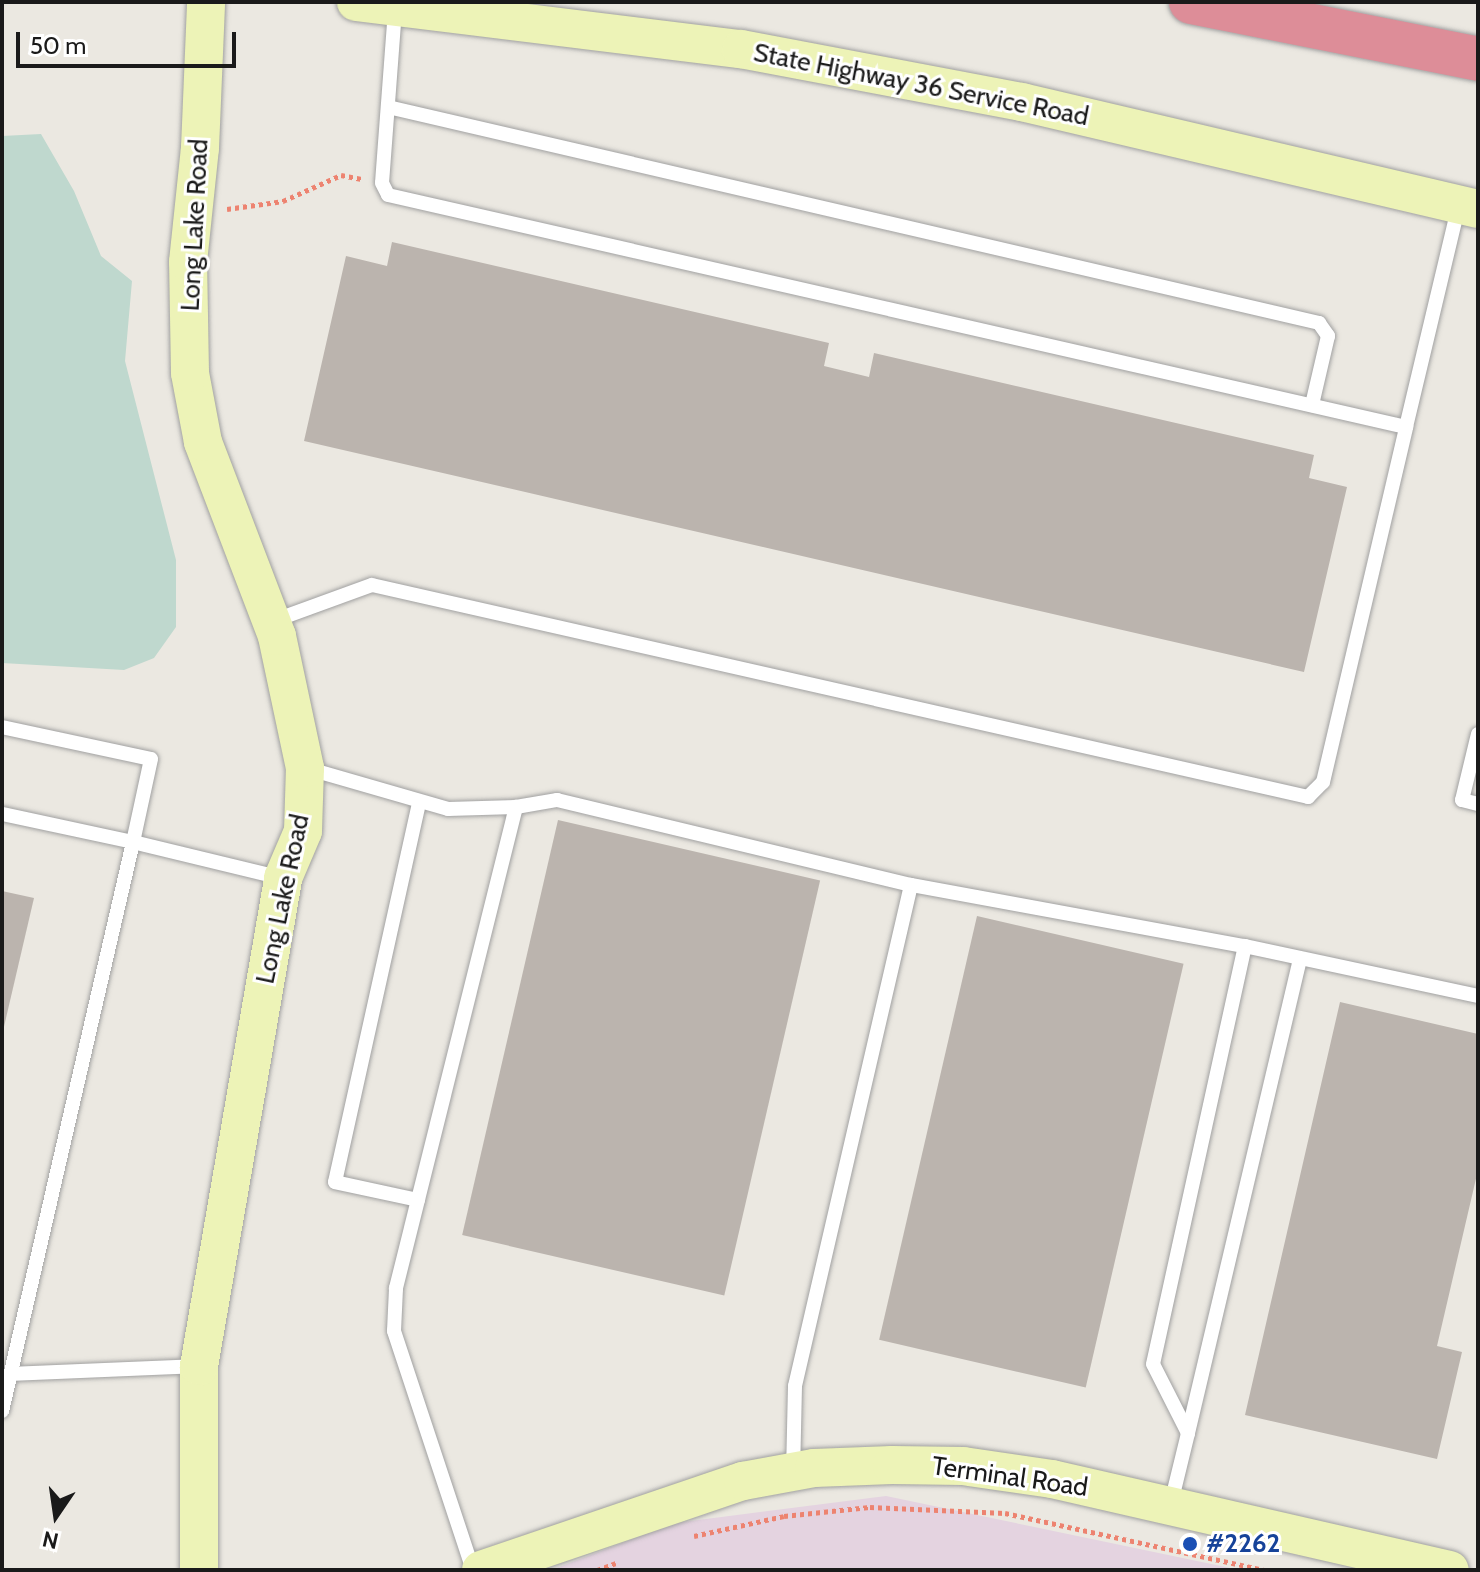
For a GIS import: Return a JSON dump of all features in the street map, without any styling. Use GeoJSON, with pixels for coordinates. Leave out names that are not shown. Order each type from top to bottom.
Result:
{"type":"FeatureCollection","features":[{"type":"Feature","properties":{"kind":"highway"},"geometry":{"type":"LineString","coordinates":[[1191,2],[1478,59]]}},
{"type":"Feature","properties":{"kind":"highway"},"geometry":{"type":"LineString","coordinates":[[1344,2],[1478,41]]}},
{"type":"Feature","properties":{"kind":"street","name":"Long Lake Road"},"geometry":{"type":"LineString","coordinates":[[199,1570],[199,1366],[283,878],[303,831],[305,768],[294,701],[271,621],[203,442],[190,373],[188,262],[206,2]]}},
{"type":"Feature","properties":{"kind":"street","name":"State Highway 36 Service Road"},"geometry":{"type":"LineString","coordinates":[[356,2],[773,55],[1022,102],[1469,207]]}},
{"type":"Feature","properties":{"kind":"street","name":"Terminal Road"},"geometry":{"type":"LineString","coordinates":[[481,1570],[662,1505],[793,1472],[963,1466],[1052,1479],[1450,1570]]}},
{"type":"Feature","properties":{"kind":"lane"},"geometry":{"type":"LineString","coordinates":[[396,6],[382,183],[388,195],[1406,427]]}},
{"type":"Feature","properties":{"kind":"lane"},"geometry":{"type":"LineString","coordinates":[[388,107],[1319,323],[1328,336],[1312,405]]}},
{"type":"Feature","properties":{"kind":"lane"},"geometry":{"type":"LineString","coordinates":[[271,621],[372,585],[1308,797],[1323,782],[1406,427],[1469,207]]}},
{"type":"Feature","properties":{"kind":"lane"},"geometry":{"type":"LineString","coordinates":[[2,727],[151,759],[2,1411]]}},
{"type":"Feature","properties":{"kind":"lane"},"geometry":{"type":"LineString","coordinates":[[1478,734],[1462,800],[1478,804]]}},
{"type":"Feature","properties":{"kind":"lane"},"geometry":{"type":"LineString","coordinates":[[305,768],[448,809],[516,807],[557,800],[911,885],[1245,946],[1478,996]]}},
{"type":"Feature","properties":{"kind":"lane"},"geometry":{"type":"LineString","coordinates":[[418,1200],[335,1182],[419,802]]}},
{"type":"Feature","properties":{"kind":"lane"},"geometry":{"type":"LineString","coordinates":[[473,1570],[394,1331],[396,1288],[516,807]]}},
{"type":"Feature","properties":{"kind":"lane"},"geometry":{"type":"LineString","coordinates":[[2,814],[283,878]]}},
{"type":"Feature","properties":{"kind":"lane"},"geometry":{"type":"LineString","coordinates":[[793,1472],[795,1386],[911,885]]}},
{"type":"Feature","properties":{"kind":"lane"},"geometry":{"type":"LineString","coordinates":[[1188,1433],[1153,1364],[1245,946]]}},
{"type":"Feature","properties":{"kind":"lane"},"geometry":{"type":"LineString","coordinates":[[1171,1506],[1300,960]]}},
{"type":"Feature","properties":{"kind":"lane"},"geometry":{"type":"LineString","coordinates":[[10,1374],[199,1366]]}},
{"type":"Feature","properties":{"kind":"path"},"geometry":{"type":"LineString","coordinates":[[222,209],[283,201],[341,175],[382,183]]}},
{"type":"Feature","properties":{"kind":"path"},"geometry":{"type":"LineString","coordinates":[[679,1539],[784,1516],[870,1507],[990,1513],[1264,1570]]}},
{"type":"Feature","properties":{"kind":"path"},"geometry":{"type":"LineString","coordinates":[[597,1570],[622,1561]]}},
{"type":"Feature","properties":{"kind":"shaded area"},"geometry":{"type":"Polygon","coordinates":[[[886,1496],[1240,1570],[551,1570],[675,1523],[886,1496]]]}},
{"type":"Feature","properties":{"kind":"green space"},"geometry":{"type":"Polygon","coordinates":[[[41,134],[74,191],[101,256],[132,281],[125,361],[176,560],[176,627],[154,658],[124,670],[2,663],[2,136],[41,134]]]}},
{"type":"Feature","properties":{"kind":"building"},"geometry":{"type":"Polygon","coordinates":[[[392,242],[829,343],[824,366],[869,377],[874,353],[1314,455],[1309,478],[1347,487],[1304,672],[304,441],[346,256],[387,266],[392,242]]]}},
{"type":"Feature","properties":{"kind":"building"},"geometry":{"type":"Polygon","coordinates":[[[558,820],[820,881],[724,1296],[462,1235],[558,820]]]}},
{"type":"Feature","properties":{"kind":"building"},"geometry":{"type":"Polygon","coordinates":[[[2,891],[34,898],[3,1031],[2,1031],[2,891]]]}},
{"type":"Feature","properties":{"kind":"building"},"geometry":{"type":"Polygon","coordinates":[[[977,916],[1184,964],[1086,1388],[879,1340],[977,916]]]}},
{"type":"Feature","properties":{"kind":"building"},"geometry":{"type":"Polygon","coordinates":[[[1340,1002],[1478,1034],[1478,1170],[1437,1346],[1462,1352],[1437,1459],[1245,1415],[1340,1002]]]}},
{"type":"Feature","properties":{"kind":"place","name":"#2262"},"geometry":{"type":"Point","coordinates":[1190,1544]}}]}
